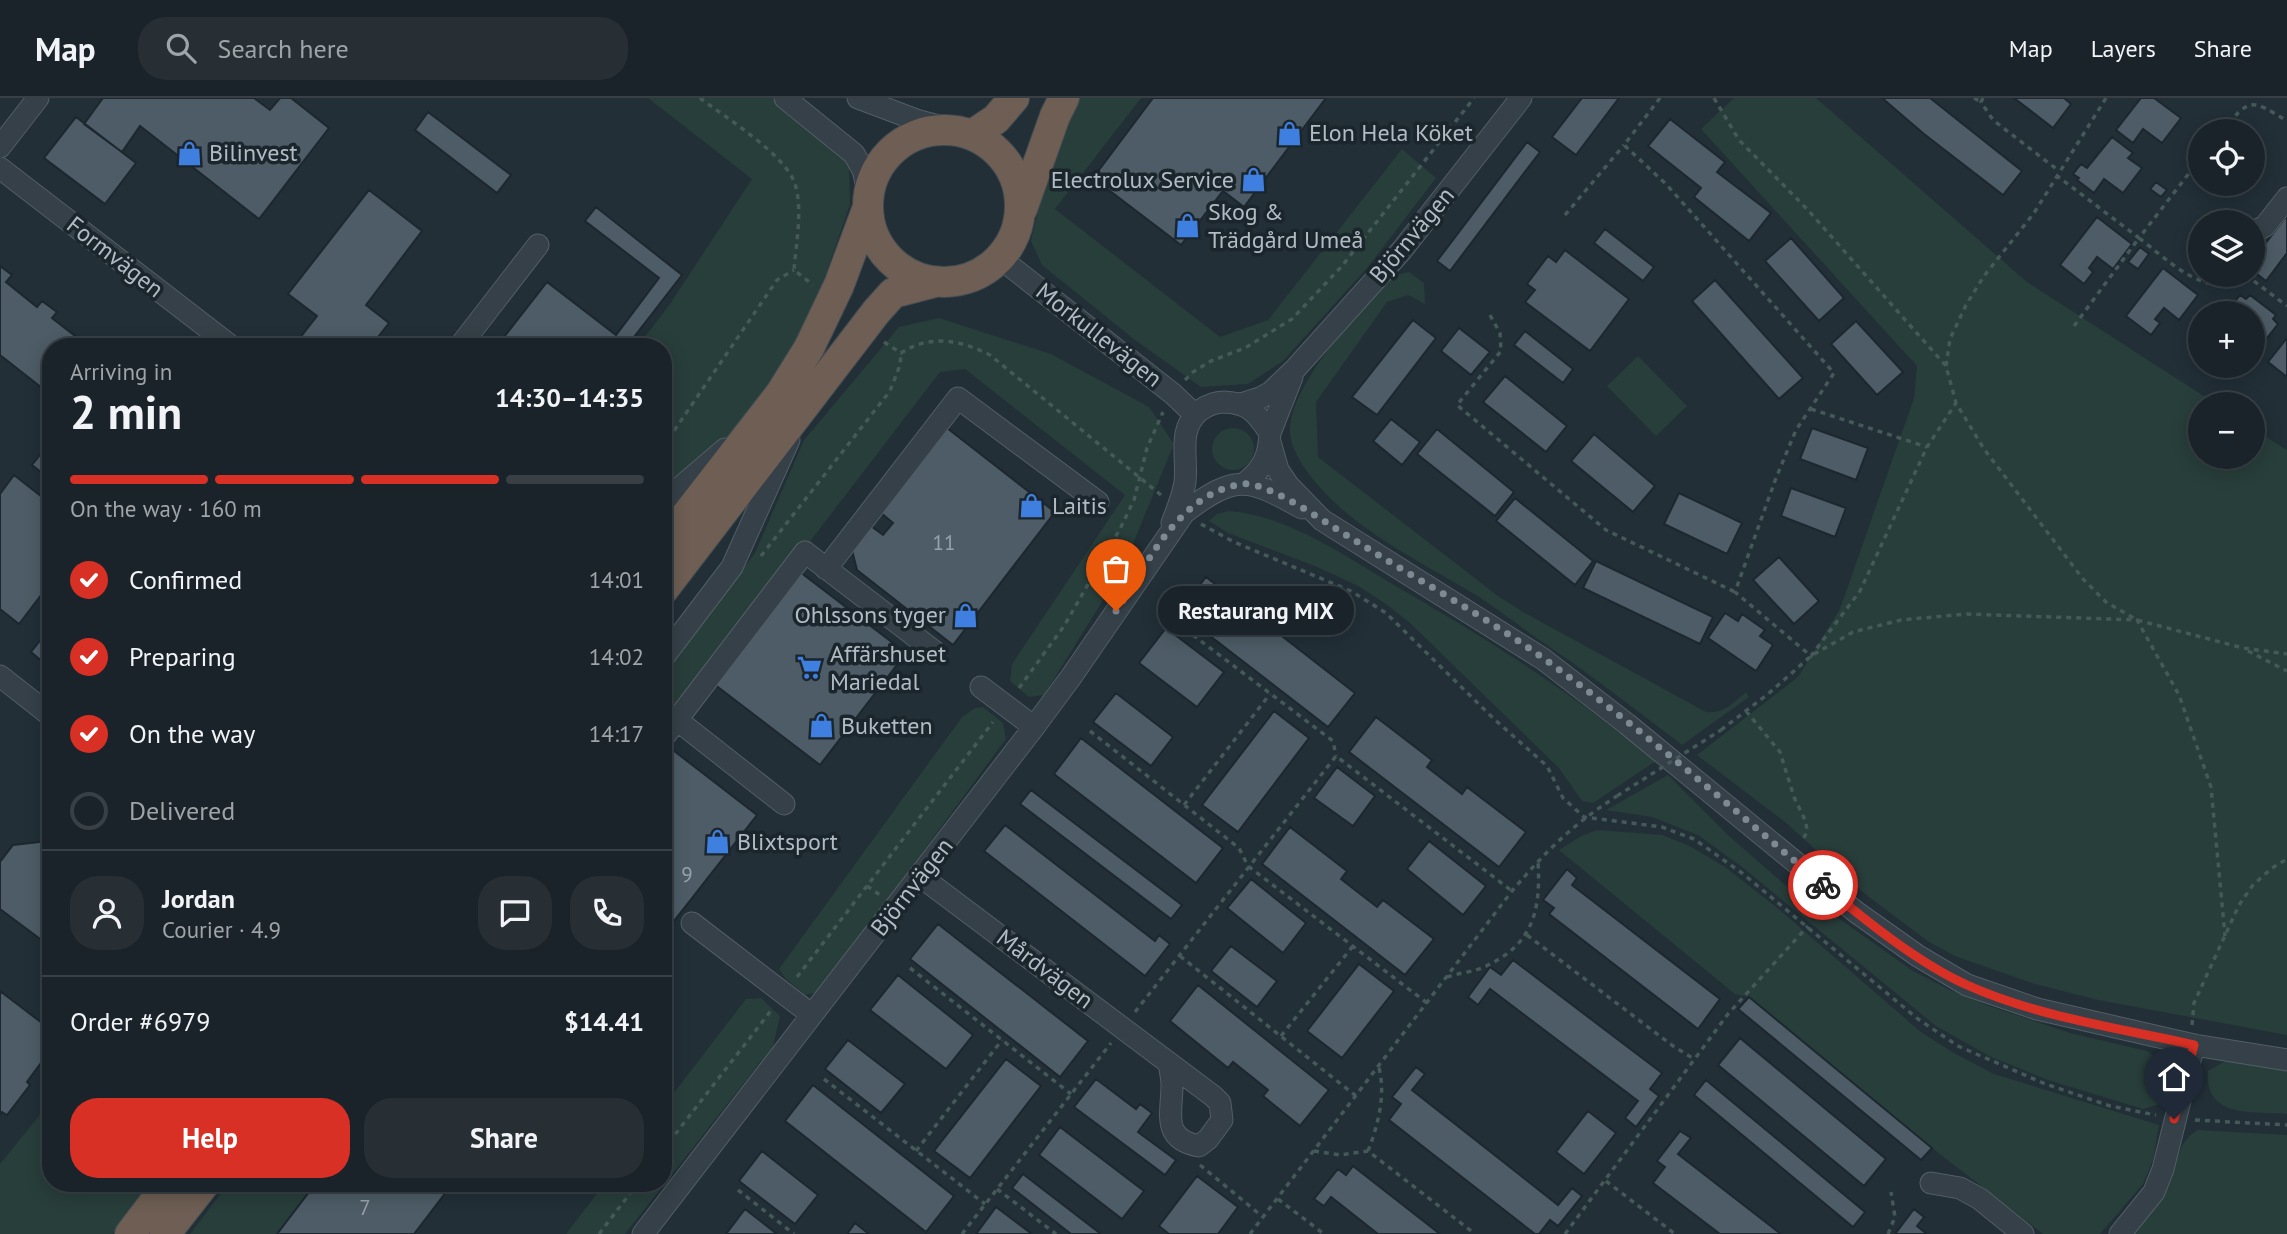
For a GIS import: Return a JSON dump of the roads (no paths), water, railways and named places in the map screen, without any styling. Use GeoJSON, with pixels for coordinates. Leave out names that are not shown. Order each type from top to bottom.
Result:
{"type":"FeatureCollection","features":[{"type":"Feature","properties":{"kind":"highway"},"geometry":{"type":"LineString","coordinates":[[965,133],[996,119],[1014,98]]}},
{"type":"Feature","properties":{"kind":"highway"},"geometry":{"type":"LineString","coordinates":[[672,535],[792,400],[893,293],[977,275],[1000,258],[1013,238],[1055,116],[1064,98]]}},
{"type":"Feature","properties":{"kind":"highway"},"geometry":{"type":"LineString","coordinates":[[672,577],[792,400],[809,348],[825,316],[882,161],[902,143],[929,131],[965,133],[996,150],[1010,167],[1018,187],[1020,215]]}},
{"type":"Feature","properties":{"kind":"highway"},"geometry":{"type":"LineString","coordinates":[[868,201],[871,228],[887,257],[914,276],[935,282]]}},
{"type":"Feature","properties":{"kind":"highway"},"geometry":{"type":"LineString","coordinates":[[130,1234],[162,1192]]}},
{"type":"Feature","properties":{"kind":"highway"},"geometry":{"type":"LineString","coordinates":[[166,1234],[198,1192]]}},
{"type":"Feature","properties":{"kind":"street"},"geometry":{"type":"LineString","coordinates":[[0,147],[38,98]]}},
{"type":"Feature","properties":{"kind":"street"},"geometry":{"type":"LineString","coordinates":[[785,98],[854,154],[863,170],[868,201]]}},
{"type":"Feature","properties":{"kind":"street"},"geometry":{"type":"LineString","coordinates":[[858,98],[919,121],[965,133]]}},
{"type":"Feature","properties":{"kind":"street","name":"Björnvägen"},"geometry":{"type":"LineString","coordinates":[[643,1234],[1034,727],[1169,532],[1181,510],[1187,461],[1184,448],[1186,428],[1195,415],[1206,406],[1220,402],[1241,404],[1260,398],[1271,392],[1296,368],[1402,250],[1521,98]]}},
{"type":"Feature","properties":{"kind":"street","name":"Formvägen"},"geometry":{"type":"LineString","coordinates":[[0,168],[221,338]]}},
{"type":"Feature","properties":{"kind":"street"},"geometry":{"type":"LineString","coordinates":[[2265,226],[2287,198]]}},
{"type":"Feature","properties":{"kind":"street"},"geometry":{"type":"LineString","coordinates":[[466,338],[538,245]]}},
{"type":"Feature","properties":{"kind":"street","name":"Morkullevägen"},"geometry":{"type":"LineString","coordinates":[[1000,258],[1173,394],[1195,415]]}},
{"type":"Feature","properties":{"kind":"street","name":"Björnvägen"},"geometry":{"type":"LineString","coordinates":[[1181,510],[1259,473],[1267,458],[1273,420],[1296,368]]}},
{"type":"Feature","properties":{"kind":"street"},"geometry":{"type":"LineString","coordinates":[[826,569],[958,398],[1098,502]]}},
{"type":"Feature","properties":{"kind":"street"},"geometry":{"type":"LineString","coordinates":[[672,495],[792,400]]}},
{"type":"Feature","properties":{"kind":"street"},"geometry":{"type":"LineString","coordinates":[[672,646],[732,568],[792,400]]}},
{"type":"Feature","properties":{"kind":"street"},"geometry":{"type":"LineString","coordinates":[[1241,404],[1255,412],[1270,438],[1278,470],[1288,485],[1322,520]]}},
{"type":"Feature","properties":{"kind":"street"},"geometry":{"type":"LineString","coordinates":[[1187,461],[1199,478],[1212,485],[1269,490],[1322,520],[1543,659],[1637,732],[1847,905],[1918,956],[1967,985],[2037,1009],[2194,1045],[2287,1060]]}},
{"type":"Feature","properties":{"kind":"street"},"geometry":{"type":"LineString","coordinates":[[672,726],[805,552],[934,651]]}},
{"type":"Feature","properties":{"kind":"street"},"geometry":{"type":"LineString","coordinates":[[0,676],[42,709]]}},
{"type":"Feature","properties":{"kind":"street"},"geometry":{"type":"LineString","coordinates":[[981,687],[1034,727]]}},
{"type":"Feature","properties":{"kind":"street"},"geometry":{"type":"LineString","coordinates":[[677,720],[784,804]]}},
{"type":"Feature","properties":{"kind":"street","name":"Mårdvägen"},"geometry":{"type":"LineString","coordinates":[[920,876],[1123,1028],[1169,1063],[1220,1103],[1222,1120],[1208,1139],[1199,1146],[1187,1144],[1177,1137],[1170,1122],[1172,1084],[1169,1063]]}},
{"type":"Feature","properties":{"kind":"street"},"geometry":{"type":"LineString","coordinates":[[692,923],[813,1015]]}},
{"type":"Feature","properties":{"kind":"street"},"geometry":{"type":"LineString","coordinates":[[2120,1234],[2154,1192],[2163,1169],[2194,1045]]}},
{"type":"Feature","properties":{"kind":"street"},"geometry":{"type":"LineString","coordinates":[[1931,1183],[1960,1188],[1980,1199],[2023,1234]]}},
{"type":"Feature","properties":{"kind":"place","name":"Elon Hela Köket"},"geometry":{"type":"Point","coordinates":[1289,133]}},
{"type":"Feature","properties":{"kind":"place","name":"Bilinvest"},"geometry":{"type":"Point","coordinates":[189,153]}},
{"type":"Feature","properties":{"kind":"place","name":"Electrolux Service"},"geometry":{"type":"Point","coordinates":[1254,180]}},
{"type":"Feature","properties":{"kind":"place","name":"Skog & Trädgård Umeå"},"geometry":{"type":"Point","coordinates":[1188,226]}},
{"type":"Feature","properties":{"kind":"place","name":"Laitis"},"geometry":{"type":"Point","coordinates":[1032,506]}},
{"type":"Feature","properties":{"kind":"place","name":"Restaurang MIX"},"geometry":{"type":"Point","coordinates":[1116,611]}},
{"type":"Feature","properties":{"kind":"place","name":"Ohlssons tyger"},"geometry":{"type":"Point","coordinates":[966,615]}},
{"type":"Feature","properties":{"kind":"place","name":"Affärshuset Mariedal"},"geometry":{"type":"Point","coordinates":[810,668]}},
{"type":"Feature","properties":{"kind":"place","name":"Buketten"},"geometry":{"type":"Point","coordinates":[821,726]}},
{"type":"Feature","properties":{"kind":"place","name":"Blixtsport"},"geometry":{"type":"Point","coordinates":[717,842]}}]}
